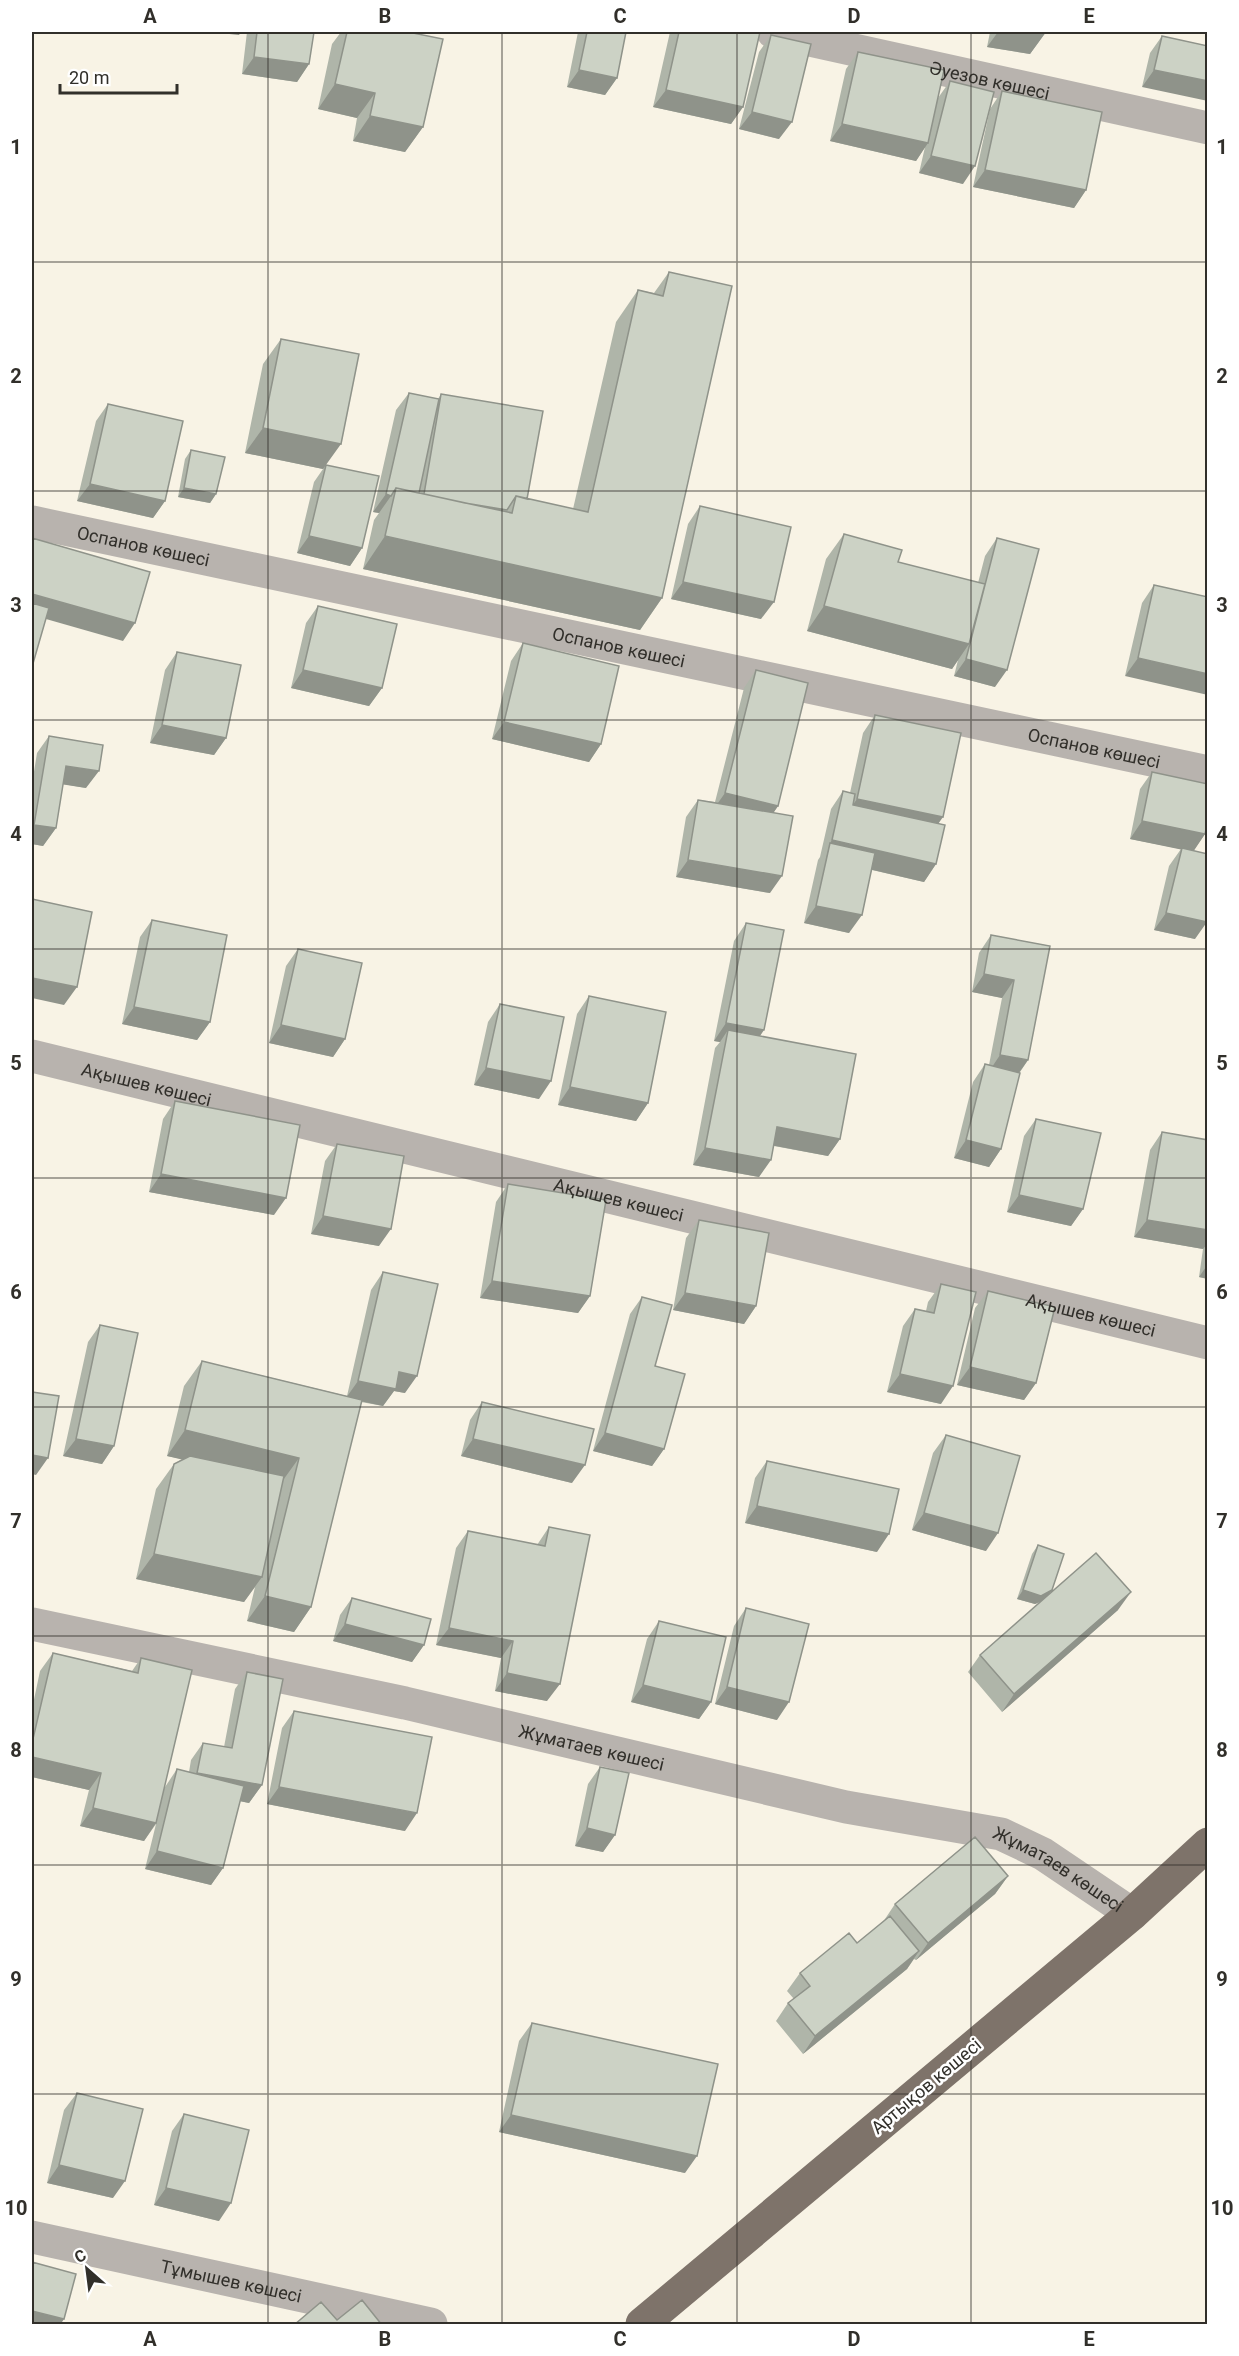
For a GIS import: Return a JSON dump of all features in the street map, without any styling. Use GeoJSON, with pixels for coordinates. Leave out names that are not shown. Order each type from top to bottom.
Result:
{"type":"FeatureCollection","features":[{"type":"Feature","properties":{"kind":"highway","name":"Артықов көшесі"},"geometry":{"type":"LineString","coordinates":[[642,2325],[1132,1914],[1208,1844]]}},
{"type":"Feature","properties":{"kind":"street","name":"Әуезов көшесі"},"geometry":{"type":"LineString","coordinates":[[773,32],[1208,128]]}},
{"type":"Feature","properties":{"kind":"street","name":"Оспанов көшесі"},"geometry":{"type":"LineString","coordinates":[[32,522],[1208,772]]}},
{"type":"Feature","properties":{"kind":"street","name":"Ақышев көшесі"},"geometry":{"type":"LineString","coordinates":[[32,1056],[1208,1343]]}},
{"type":"Feature","properties":{"kind":"street","name":"Жұматаев көшесі"},"geometry":{"type":"LineString","coordinates":[[32,1624],[405,1703],[846,1807],[1000,1834],[1043,1854],[1132,1914]]}},
{"type":"Feature","properties":{"kind":"street","name":"Тұмышев көшесі"},"geometry":{"type":"LineString","coordinates":[[32,2237],[431,2325]]}},
{"type":"Feature","properties":{"kind":"building"},"geometry":{"type":"Polygon","coordinates":[[[257,32],[314,32],[309,64],[254,57],[257,32]]]}},
{"type":"Feature","properties":{"kind":"building"},"geometry":{"type":"Polygon","coordinates":[[[347,32],[408,32],[443,39],[423,127],[370,116],[375,93],[335,84],[347,32]]]}},
{"type":"Feature","properties":{"kind":"building"},"geometry":{"type":"Polygon","coordinates":[[[587,32],[626,32],[617,78],[579,70],[587,32]]]}},
{"type":"Feature","properties":{"kind":"building"},"geometry":{"type":"Polygon","coordinates":[[[679,32],[760,32],[743,107],[666,90],[679,32]]]}},
{"type":"Feature","properties":{"kind":"building"},"geometry":{"type":"Polygon","coordinates":[[[771,35],[811,44],[792,122],[752,112],[771,35]]]}},
{"type":"Feature","properties":{"kind":"building"},"geometry":{"type":"Polygon","coordinates":[[[1162,36],[1208,46],[1208,81],[1154,70],[1162,36]]]}},
{"type":"Feature","properties":{"kind":"building"},"geometry":{"type":"Polygon","coordinates":[[[858,52],[944,70],[928,143],[842,124],[858,52]]]}},
{"type":"Feature","properties":{"kind":"building"},"geometry":{"type":"Polygon","coordinates":[[[950,81],[994,92],[975,166],[931,156],[950,81]]]}},
{"type":"Feature","properties":{"kind":"building"},"geometry":{"type":"Polygon","coordinates":[[[1002,91],[1102,112],[1086,190],[985,170],[1002,91]]]}},
{"type":"Feature","properties":{"kind":"building"},"geometry":{"type":"Polygon","coordinates":[[[669,272],[732,286],[662,598],[385,536],[396,488],[512,513],[516,496],[588,512],[638,290],[663,296],[669,272]]]}},
{"type":"Feature","properties":{"kind":"building"},"geometry":{"type":"Polygon","coordinates":[[[281,339],[359,354],[341,444],[263,428],[281,339]]]}},
{"type":"Feature","properties":{"kind":"building"},"geometry":{"type":"Polygon","coordinates":[[[409,393],[439,399],[419,493],[396,488],[391,496],[386,494],[409,393]]]}},
{"type":"Feature","properties":{"kind":"building"},"geometry":{"type":"Polygon","coordinates":[[[441,394],[543,411],[527,499],[516,496],[507,510],[424,494],[441,394]]]}},
{"type":"Feature","properties":{"kind":"building"},"geometry":{"type":"Polygon","coordinates":[[[108,404],[183,421],[165,501],[90,484],[108,404]]]}},
{"type":"Feature","properties":{"kind":"building"},"geometry":{"type":"Polygon","coordinates":[[[191,450],[225,457],[216,494],[184,488],[191,450]]]}},
{"type":"Feature","properties":{"kind":"building"},"geometry":{"type":"Polygon","coordinates":[[[326,465],[379,476],[362,548],[309,536],[326,465]]]}},
{"type":"Feature","properties":{"kind":"building"},"geometry":{"type":"Polygon","coordinates":[[[700,506],[791,527],[774,602],[683,582],[700,506]]]}},
{"type":"Feature","properties":{"kind":"building"},"geometry":{"type":"Polygon","coordinates":[[[844,534],[902,550],[898,562],[985,584],[969,644],[824,606],[844,534]]]}},
{"type":"Feature","properties":{"kind":"building"},"geometry":{"type":"Polygon","coordinates":[[[32,538],[150,572],[135,623],[32,594],[32,538]]]}},
{"type":"Feature","properties":{"kind":"building"},"geometry":{"type":"Polygon","coordinates":[[[997,538],[1039,549],[1007,670],[966,659],[997,538]]]}},
{"type":"Feature","properties":{"kind":"building"},"geometry":{"type":"Polygon","coordinates":[[[1154,585],[1208,597],[1208,674],[1138,658],[1154,585]]]}},
{"type":"Feature","properties":{"kind":"building"},"geometry":{"type":"Polygon","coordinates":[[[32,603],[49,608],[32,667],[32,603]]]}},
{"type":"Feature","properties":{"kind":"building"},"geometry":{"type":"Polygon","coordinates":[[[318,606],[397,624],[382,688],[303,670],[318,606]]]}},
{"type":"Feature","properties":{"kind":"building"},"geometry":{"type":"Polygon","coordinates":[[[523,643],[619,666],[601,744],[504,722],[523,643]]]}},
{"type":"Feature","properties":{"kind":"building"},"geometry":{"type":"Polygon","coordinates":[[[177,652],[241,665],[226,738],[162,725],[177,652]]]}},
{"type":"Feature","properties":{"kind":"building"},"geometry":{"type":"Polygon","coordinates":[[[756,670],[808,683],[778,806],[725,793],[756,670]]]}},
{"type":"Feature","properties":{"kind":"building"},"geometry":{"type":"Polygon","coordinates":[[[875,715],[961,733],[943,817],[857,799],[875,715]]]}},
{"type":"Feature","properties":{"kind":"building"},"geometry":{"type":"Polygon","coordinates":[[[49,736],[103,745],[99,771],[66,766],[56,828],[34,825],[49,736]]]}},
{"type":"Feature","properties":{"kind":"building"},"geometry":{"type":"Polygon","coordinates":[[[1152,772],[1208,784],[1208,822],[1205,834],[1142,821],[1152,772]]]}},
{"type":"Feature","properties":{"kind":"building"},"geometry":{"type":"Polygon","coordinates":[[[843,791],[855,794],[853,805],[945,825],[936,864],[832,840],[843,791]]]}},
{"type":"Feature","properties":{"kind":"building"},"geometry":{"type":"Polygon","coordinates":[[[698,800],[793,816],[782,876],[688,860],[698,800]]]}},
{"type":"Feature","properties":{"kind":"building"},"geometry":{"type":"Polygon","coordinates":[[[830,843],[875,853],[862,915],[816,906],[830,843]]]}},
{"type":"Feature","properties":{"kind":"building"},"geometry":{"type":"Polygon","coordinates":[[[1182,848],[1208,854],[1207,922],[1166,913],[1182,848]]]}},
{"type":"Feature","properties":{"kind":"building"},"geometry":{"type":"Polygon","coordinates":[[[32,899],[92,912],[77,987],[32,978],[32,899]]]}},
{"type":"Feature","properties":{"kind":"building"},"geometry":{"type":"Polygon","coordinates":[[[152,920],[227,935],[210,1022],[134,1007],[152,920]]]}},
{"type":"Feature","properties":{"kind":"building"},"geometry":{"type":"Polygon","coordinates":[[[746,923],[784,930],[764,1030],[726,1023],[746,923]]]}},
{"type":"Feature","properties":{"kind":"building"},"geometry":{"type":"Polygon","coordinates":[[[991,935],[1050,946],[1028,1060],[1000,1055],[1014,980],[984,974],[991,935]]]}},
{"type":"Feature","properties":{"kind":"building"},"geometry":{"type":"Polygon","coordinates":[[[298,949],[362,963],[345,1039],[281,1025],[298,949]]]}},
{"type":"Feature","properties":{"kind":"building"},"geometry":{"type":"Polygon","coordinates":[[[589,996],[666,1012],[648,1103],[570,1087],[589,996]]]}},
{"type":"Feature","properties":{"kind":"building"},"geometry":{"type":"Polygon","coordinates":[[[500,1004],[564,1017],[551,1081],[486,1068],[500,1004]]]}},
{"type":"Feature","properties":{"kind":"building"},"geometry":{"type":"Polygon","coordinates":[[[728,1030],[856,1054],[840,1139],[777,1127],[771,1160],[705,1148],[728,1030]]]}},
{"type":"Feature","properties":{"kind":"building"},"geometry":{"type":"Polygon","coordinates":[[[985,1064],[1020,1073],[1001,1149],[966,1140],[985,1064]]]}},
{"type":"Feature","properties":{"kind":"building"},"geometry":{"type":"Polygon","coordinates":[[[175,1101],[300,1125],[286,1198],[161,1174],[175,1101]]]}},
{"type":"Feature","properties":{"kind":"building"},"geometry":{"type":"Polygon","coordinates":[[[1036,1119],[1101,1133],[1083,1209],[1019,1195],[1036,1119]]]}},
{"type":"Feature","properties":{"kind":"building"},"geometry":{"type":"Polygon","coordinates":[[[1162,1132],[1208,1140],[1208,1230],[1147,1220],[1162,1132]]]}},
{"type":"Feature","properties":{"kind":"building"},"geometry":{"type":"Polygon","coordinates":[[[337,1144],[404,1156],[391,1229],[323,1216],[337,1144]]]}},
{"type":"Feature","properties":{"kind":"building"},"geometry":{"type":"Polygon","coordinates":[[[508,1184],[606,1200],[590,1296],[492,1281],[508,1184]]]}},
{"type":"Feature","properties":{"kind":"building"},"geometry":{"type":"Polygon","coordinates":[[[699,1220],[769,1233],[756,1306],[685,1293],[699,1220]]]}},
{"type":"Feature","properties":{"kind":"building"},"geometry":{"type":"Polygon","coordinates":[[[383,1272],[438,1284],[417,1376],[399,1372],[396,1389],[358,1381],[383,1272]]]}},
{"type":"Feature","properties":{"kind":"building"},"geometry":{"type":"Polygon","coordinates":[[[941,1284],[976,1292],[953,1386],[900,1374],[915,1309],[934,1313],[941,1284]]]}},
{"type":"Feature","properties":{"kind":"building"},"geometry":{"type":"Polygon","coordinates":[[[988,1291],[1055,1307],[1036,1383],[970,1367],[988,1291]]]}},
{"type":"Feature","properties":{"kind":"building"},"geometry":{"type":"Polygon","coordinates":[[[642,1297],[672,1305],[655,1366],[685,1374],[664,1449],[605,1433],[642,1297]]]}},
{"type":"Feature","properties":{"kind":"building"},"geometry":{"type":"Polygon","coordinates":[[[100,1325],[138,1333],[114,1446],[76,1439],[100,1325]]]}},
{"type":"Feature","properties":{"kind":"building"},"geometry":{"type":"Polygon","coordinates":[[[202,1361],[362,1400],[311,1607],[265,1596],[299,1458],[185,1430],[202,1361]]]}},
{"type":"Feature","properties":{"kind":"building"},"geometry":{"type":"Polygon","coordinates":[[[32,1392],[59,1396],[48,1458],[32,1455],[32,1392]]]}},
{"type":"Feature","properties":{"kind":"building"},"geometry":{"type":"Polygon","coordinates":[[[482,1402],[594,1429],[585,1465],[473,1439],[482,1402]]]}},
{"type":"Feature","properties":{"kind":"building"},"geometry":{"type":"Polygon","coordinates":[[[946,1435],[1020,1456],[998,1533],[924,1513],[946,1435]]]}},
{"type":"Feature","properties":{"kind":"building"},"geometry":{"type":"Polygon","coordinates":[[[190,1456],[284,1476],[262,1577],[154,1554],[174,1464],[190,1456]]]}},
{"type":"Feature","properties":{"kind":"building"},"geometry":{"type":"Polygon","coordinates":[[[767,1461],[899,1489],[889,1534],[757,1506],[767,1461]]]}},
{"type":"Feature","properties":{"kind":"building"},"geometry":{"type":"Polygon","coordinates":[[[549,1527],[590,1535],[560,1684],[507,1673],[513,1641],[449,1628],[468,1531],[545,1546],[549,1527]]]}},
{"type":"Feature","properties":{"kind":"building"},"geometry":{"type":"Polygon","coordinates":[[[1038,1545],[1064,1554],[1052,1590],[1041,1596],[1023,1590],[1038,1545]]]}},
{"type":"Feature","properties":{"kind":"building"},"geometry":{"type":"Polygon","coordinates":[[[1096,1553],[1131,1592],[1014,1694],[980,1655],[1096,1553]]]}},
{"type":"Feature","properties":{"kind":"building"},"geometry":{"type":"Polygon","coordinates":[[[352,1598],[431,1619],[424,1645],[345,1624],[352,1598]]]}},
{"type":"Feature","properties":{"kind":"building"},"geometry":{"type":"Polygon","coordinates":[[[746,1608],[809,1624],[789,1702],[727,1687],[746,1608]]]}},
{"type":"Feature","properties":{"kind":"building"},"geometry":{"type":"Polygon","coordinates":[[[659,1621],[726,1637],[711,1702],[643,1685],[659,1621]]]}},
{"type":"Feature","properties":{"kind":"building"},"geometry":{"type":"Polygon","coordinates":[[[53,1653],[138,1673],[141,1658],[192,1670],[156,1823],[93,1808],[101,1773],[32,1757],[32,1743],[53,1653]]]}},
{"type":"Feature","properties":{"kind":"building"},"geometry":{"type":"Polygon","coordinates":[[[247,1672],[283,1679],[262,1785],[197,1773],[203,1743],[232,1748],[247,1672]]]}},
{"type":"Feature","properties":{"kind":"building"},"geometry":{"type":"Polygon","coordinates":[[[294,1711],[432,1737],[417,1813],[279,1787],[294,1711]]]}},
{"type":"Feature","properties":{"kind":"building"},"geometry":{"type":"Polygon","coordinates":[[[600,1767],[629,1773],[615,1835],[587,1828],[600,1767]]]}},
{"type":"Feature","properties":{"kind":"building"},"geometry":{"type":"Polygon","coordinates":[[[177,1769],[244,1786],[223,1868],[157,1851],[177,1769]]]}},
{"type":"Feature","properties":{"kind":"building"},"geometry":{"type":"Polygon","coordinates":[[[975,1837],[1008,1876],[928,1943],[895,1904],[975,1837]]]}},
{"type":"Feature","properties":{"kind":"building"},"geometry":{"type":"Polygon","coordinates":[[[890,1916],[919,1951],[815,2036],[788,2003],[810,1986],[800,1973],[849,1933],[857,1943],[890,1916]]]}},
{"type":"Feature","properties":{"kind":"building"},"geometry":{"type":"Polygon","coordinates":[[[532,2023],[718,2064],[697,2156],[511,2115],[532,2023]]]}},
{"type":"Feature","properties":{"kind":"building"},"geometry":{"type":"Polygon","coordinates":[[[77,2093],[143,2109],[125,2181],[59,2165],[77,2093]]]}},
{"type":"Feature","properties":{"kind":"building"},"geometry":{"type":"Polygon","coordinates":[[[184,2114],[249,2130],[231,2203],[166,2188],[184,2114]]]}},
{"type":"Feature","properties":{"kind":"building"},"geometry":{"type":"Polygon","coordinates":[[[32,2262],[76,2274],[64,2319],[32,2311],[32,2262]]]}},
{"type":"Feature","properties":{"kind":"building"},"geometry":{"type":"Polygon","coordinates":[[[362,2300],[382,2325],[294,2325],[321,2302],[337,2320],[362,2300]]]}}]}
